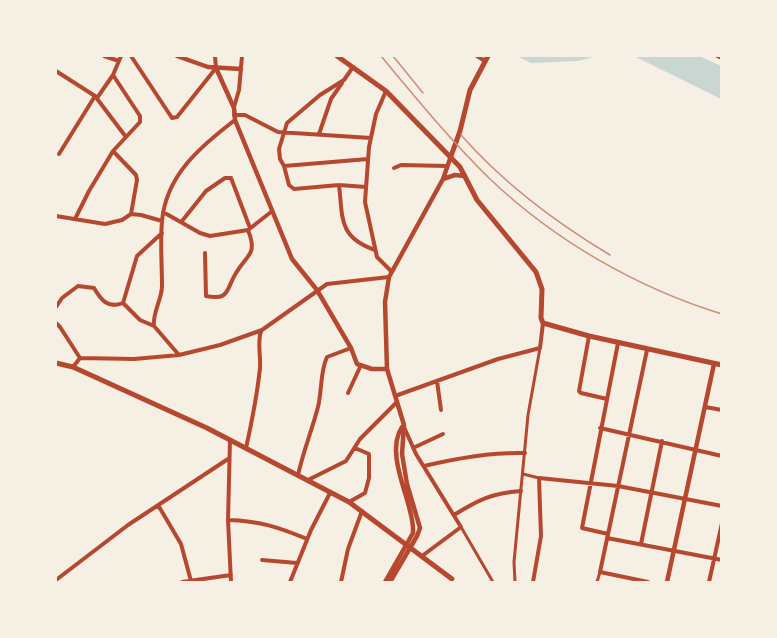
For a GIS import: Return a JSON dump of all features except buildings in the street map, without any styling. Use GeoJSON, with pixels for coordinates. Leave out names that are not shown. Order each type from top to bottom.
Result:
{"type":"FeatureCollection","features":[{"type":"Feature","properties":{"kind":"main road"},"geometry":{"type":"LineString","coordinates":[[337,56],[386,91],[451,156],[465,176],[477,200],[536,272],[542,289],[541,318],[543,323],[647,350],[722,366]]}},
{"type":"Feature","properties":{"kind":"main road"},"geometry":{"type":"LineString","coordinates":[[451,156],[470,90],[486,58]]}},
{"type":"Feature","properties":{"kind":"main road"},"geometry":{"type":"LineString","coordinates":[[56,363],[73,367],[230,440],[331,492],[362,511],[453,581]]}},
{"type":"Feature","properties":{"kind":"street"},"geometry":{"type":"LineString","coordinates":[[104,56],[119,61]]}},
{"type":"Feature","properties":{"kind":"street"},"geometry":{"type":"LineString","coordinates":[[59,154],[113,75],[121,56]]}},
{"type":"Feature","properties":{"kind":"street"},"geometry":{"type":"LineString","coordinates":[[131,56],[172,118],[177,117],[216,68]]}},
{"type":"Feature","properties":{"kind":"street"},"geometry":{"type":"LineString","coordinates":[[177,56],[216,68],[241,69]]}},
{"type":"Feature","properties":{"kind":"street"},"geometry":{"type":"LineString","coordinates":[[215,56],[216,68],[234,108]]}},
{"type":"Feature","properties":{"kind":"street"},"geometry":{"type":"LineString","coordinates":[[242,56],[234,117],[292,259],[317,290],[351,348],[357,363],[372,369],[387,369]]}},
{"type":"Feature","properties":{"kind":"street"},"geometry":{"type":"LineString","coordinates":[[477,56],[486,58]]}},
{"type":"Feature","properties":{"kind":"street"},"geometry":{"type":"LineString","coordinates":[[717,56],[722,58]]}},
{"type":"Feature","properties":{"kind":"street"},"geometry":{"type":"LineString","coordinates":[[319,135],[331,99],[353,67]]}},
{"type":"Feature","properties":{"kind":"street"},"geometry":{"type":"LineString","coordinates":[[56,71],[96,97],[126,137]]}},
{"type":"Feature","properties":{"kind":"street"},"geometry":{"type":"LineString","coordinates":[[75,219],[113,151],[140,122],[140,116],[113,75]]}},
{"type":"Feature","properties":{"kind":"street"},"geometry":{"type":"LineString","coordinates":[[344,80],[320,95],[287,123],[279,149],[280,159],[289,185],[294,189],[339,184],[366,187]]}},
{"type":"Feature","properties":{"kind":"street"},"geometry":{"type":"LineString","coordinates":[[386,91],[376,114],[371,138],[365,202],[377,258],[391,271]]}},
{"type":"Feature","properties":{"kind":"street"},"geometry":{"type":"LineString","coordinates":[[154,326],[153,321],[162,294],[163,212],[173,184],[186,163],[234,117],[245,115],[268,128],[284,133],[371,138]]}},
{"type":"Feature","properties":{"kind":"street"},"geometry":{"type":"LineString","coordinates":[[113,151],[136,176],[131,214]]}},
{"type":"Feature","properties":{"kind":"street"},"geometry":{"type":"LineString","coordinates":[[451,156],[443,179],[388,277],[385,302],[387,369],[396,403],[413,447],[493,582]]}},
{"type":"Feature","properties":{"kind":"street"},"geometry":{"type":"LineString","coordinates":[[284,166],[368,159]]}},
{"type":"Feature","properties":{"kind":"street"},"geometry":{"type":"LineString","coordinates":[[394,168],[401,165],[447,166]]}},
{"type":"Feature","properties":{"kind":"street"},"geometry":{"type":"LineString","coordinates":[[443,179],[455,175],[465,176]]}},
{"type":"Feature","properties":{"kind":"street"},"geometry":{"type":"LineString","coordinates":[[182,221],[206,191],[225,178],[231,178],[253,243],[252,251],[236,273],[223,297],[206,296],[205,254]]}},
{"type":"Feature","properties":{"kind":"street"},"geometry":{"type":"LineString","coordinates":[[339,184],[344,225],[358,244],[375,250]]}},
{"type":"Feature","properties":{"kind":"street"},"geometry":{"type":"LineString","coordinates":[[163,212],[200,233],[210,236],[249,229],[271,212]]}},
{"type":"Feature","properties":{"kind":"street"},"geometry":{"type":"LineString","coordinates":[[56,216],[105,224],[122,220],[131,214],[162,221]]}},
{"type":"Feature","properties":{"kind":"street"},"geometry":{"type":"LineString","coordinates":[[123,303],[137,255],[162,233]]}},
{"type":"Feature","properties":{"kind":"street"},"geometry":{"type":"LineString","coordinates":[[80,358],[134,359],[179,356],[262,330],[327,284],[388,277]]}},
{"type":"Feature","properties":{"kind":"street"},"geometry":{"type":"LineString","coordinates":[[56,307],[62,298],[78,286],[93,288],[101,300],[109,304],[116,306],[123,303]]}},
{"type":"Feature","properties":{"kind":"street"},"geometry":{"type":"LineString","coordinates":[[123,303],[140,320],[154,326],[179,356]]}},
{"type":"Feature","properties":{"kind":"street"},"geometry":{"type":"LineString","coordinates":[[56,323],[80,358]]}},
{"type":"Feature","properties":{"kind":"street"},"geometry":{"type":"LineString","coordinates":[[515,582],[514,562],[528,415],[543,323]]}},
{"type":"Feature","properties":{"kind":"street"},"geometry":{"type":"LineString","coordinates":[[246,448],[257,396],[260,363],[259,339],[262,330]]}},
{"type":"Feature","properties":{"kind":"street"},"geometry":{"type":"LineString","coordinates":[[589,336],[579,391],[608,399]]}},
{"type":"Feature","properties":{"kind":"street"},"geometry":{"type":"LineString","coordinates":[[618,343],[582,528],[641,544],[722,560]]}},
{"type":"Feature","properties":{"kind":"street"},"geometry":{"type":"LineString","coordinates":[[298,475],[304,448],[318,407],[324,363],[327,357],[351,348]]}},
{"type":"Feature","properties":{"kind":"street"},"geometry":{"type":"LineString","coordinates":[[394,396],[498,359],[540,348]]}},
{"type":"Feature","properties":{"kind":"street"},"geometry":{"type":"LineString","coordinates":[[597,582],[647,350]]}},
{"type":"Feature","properties":{"kind":"street"},"geometry":{"type":"LineString","coordinates":[[73,367],[80,358]]}},
{"type":"Feature","properties":{"kind":"street"},"geometry":{"type":"LineString","coordinates":[[667,582],[714,364]]}},
{"type":"Feature","properties":{"kind":"street"},"geometry":{"type":"LineString","coordinates":[[348,393],[361,366]]}},
{"type":"Feature","properties":{"kind":"street"},"geometry":{"type":"LineString","coordinates":[[437,381],[441,410]]}},
{"type":"Feature","properties":{"kind":"street"},"geometry":{"type":"LineString","coordinates":[[308,480],[346,461],[360,439],[396,403]]}},
{"type":"Feature","properties":{"kind":"street"},"geometry":{"type":"LineString","coordinates":[[705,407],[722,410]]}},
{"type":"Feature","properties":{"kind":"street"},"geometry":{"type":"LineString","coordinates":[[385,582],[420,528],[412,503],[402,454],[404,425]]}},
{"type":"Feature","properties":{"kind":"street"},"geometry":{"type":"LineString","coordinates":[[600,428],[722,456]]}},
{"type":"Feature","properties":{"kind":"street"},"geometry":{"type":"LineString","coordinates":[[413,447],[443,434]]}},
{"type":"Feature","properties":{"kind":"street"},"geometry":{"type":"LineString","coordinates":[[230,440],[228,520],[231,582]]}},
{"type":"Feature","properties":{"kind":"street"},"geometry":{"type":"LineString","coordinates":[[641,544],[662,441]]}},
{"type":"Feature","properties":{"kind":"street"},"geometry":{"type":"LineString","coordinates":[[349,502],[365,493],[369,478],[369,454],[355,448]]}},
{"type":"Feature","properties":{"kind":"street"},"geometry":{"type":"LineString","coordinates":[[424,466],[464,457],[505,452],[525,453]]}},
{"type":"Feature","properties":{"kind":"street"},"geometry":{"type":"LineString","coordinates":[[56,580],[158,505],[228,459]]}},
{"type":"Feature","properties":{"kind":"street"},"geometry":{"type":"LineString","coordinates":[[523,474],[539,478],[618,486],[722,506]]}},
{"type":"Feature","properties":{"kind":"street"},"geometry":{"type":"LineString","coordinates":[[533,582],[541,536],[539,478]]}},
{"type":"Feature","properties":{"kind":"street"},"geometry":{"type":"LineString","coordinates":[[454,515],[493,494],[521,491]]}},
{"type":"Feature","properties":{"kind":"street"},"geometry":{"type":"LineString","coordinates":[[290,582],[307,539],[331,492]]}},
{"type":"Feature","properties":{"kind":"street"},"geometry":{"type":"LineString","coordinates":[[158,505],[182,544],[192,581]]}},
{"type":"Feature","properties":{"kind":"street"},"geometry":{"type":"LineString","coordinates":[[341,582],[348,549],[362,511]]}},
{"type":"Feature","properties":{"kind":"street"},"geometry":{"type":"LineString","coordinates":[[228,520],[253,520],[266,523],[307,539]]}},
{"type":"Feature","properties":{"kind":"street"},"geometry":{"type":"LineString","coordinates":[[709,582],[722,523]]}},
{"type":"Feature","properties":{"kind":"street"},"geometry":{"type":"LineString","coordinates":[[422,556],[461,527]]}},
{"type":"Feature","properties":{"kind":"street"},"geometry":{"type":"LineString","coordinates":[[390,582],[408,546]]}},
{"type":"Feature","properties":{"kind":"street"},"geometry":{"type":"LineString","coordinates":[[262,560],[297,563]]}},
{"type":"Feature","properties":{"kind":"street"},"geometry":{"type":"LineString","coordinates":[[600,572],[648,582]]}},
{"type":"Feature","properties":{"kind":"street"},"geometry":{"type":"LineString","coordinates":[[182,582],[231,575]]}},
{"type":"Feature","properties":{"kind":"shaded area"},"geometry":{"type":"Polygon","coordinates":[[[517,56],[598,56],[578,61],[531,63],[517,56]]]}},
{"type":"Feature","properties":{"kind":"shaded area"},"geometry":{"type":"Polygon","coordinates":[[[634,56],[699,56],[721,66],[721,99],[634,56]]]}},
{"type":"Feature","properties":{"kind":"railway"},"geometry":{"type":"LineString","coordinates":[[381,56],[476,165],[541,222],[569,242],[628,276],[659,291],[722,314]]}},
{"type":"Feature","properties":{"kind":"railway"},"geometry":{"type":"LineString","coordinates":[[393,56],[423,93]]}},
{"type":"Feature","properties":{"kind":"railway"},"geometry":{"type":"LineString","coordinates":[[461,135],[495,170],[531,201],[610,255]]}}]}
